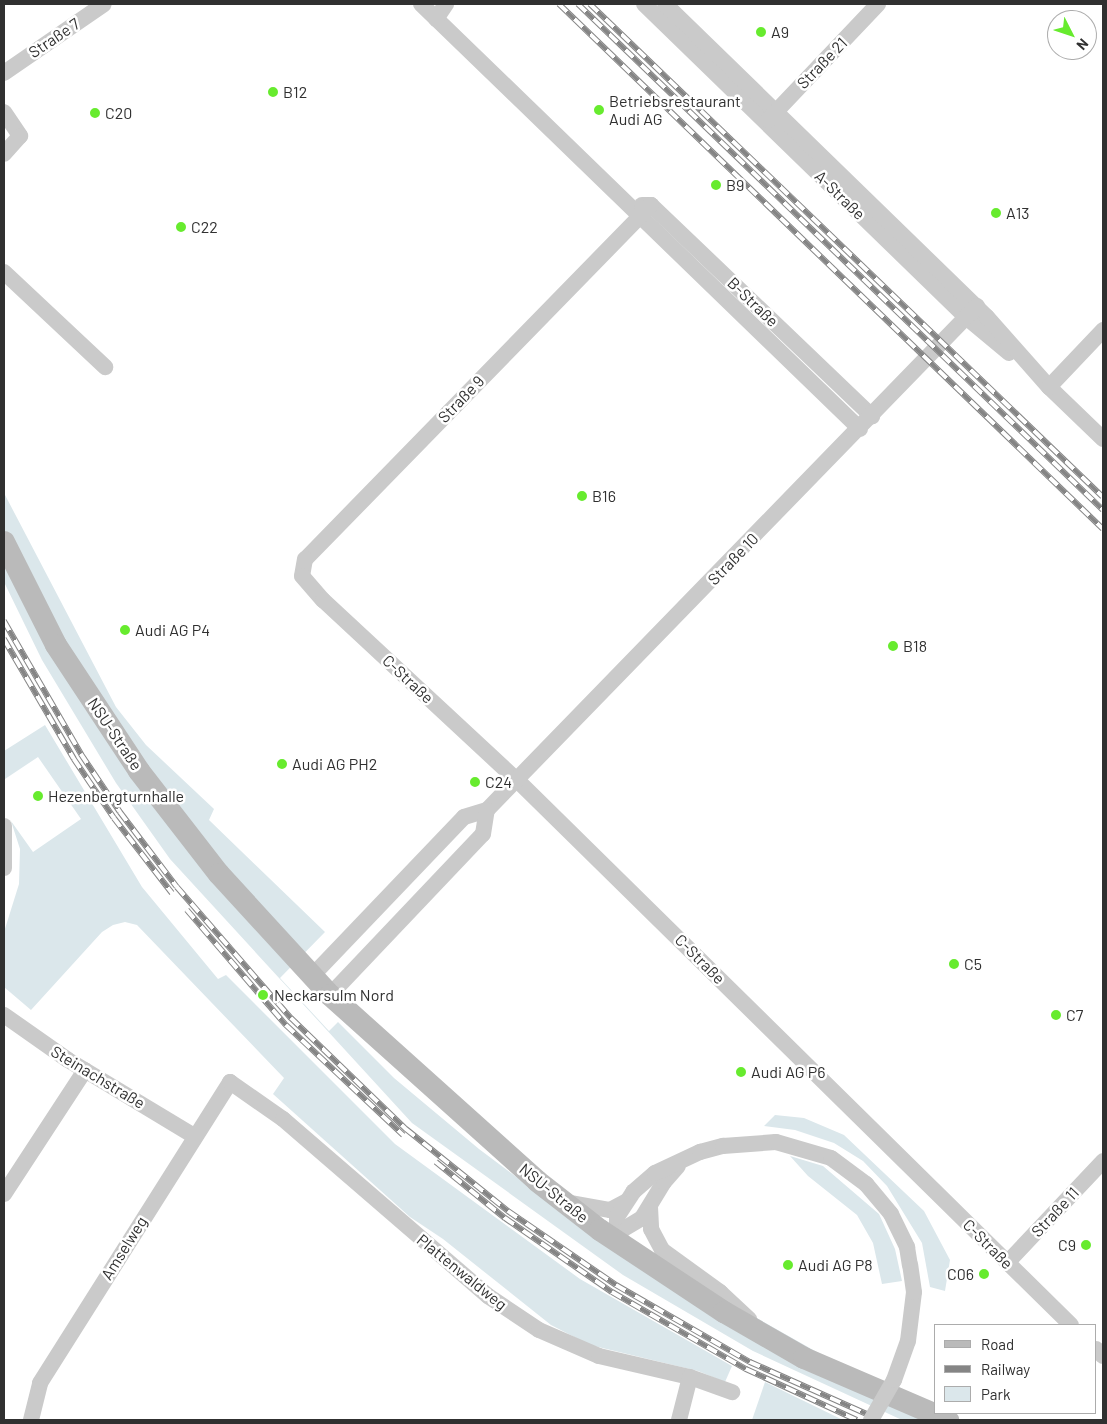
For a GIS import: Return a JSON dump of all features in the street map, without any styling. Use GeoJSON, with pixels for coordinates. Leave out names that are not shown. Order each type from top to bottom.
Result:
{"type":"FeatureCollection","features":[{"type":"Feature","properties":{"kind":"main road","name":"NSU-Straße"},"geometry":{"type":"LineString","coordinates":[[4,542],[56,645],[139,771],[219,874],[330,995],[562,1201],[615,1238],[768,1337],[804,1358],[934,1414]]}},
{"type":"Feature","properties":{"kind":"main road","name":"NSU-Straße"},"geometry":{"type":"LineString","coordinates":[[934,1414],[948,1420]]}},
{"type":"Feature","properties":{"kind":"street","name":"Straße 7"},"geometry":{"type":"LineString","coordinates":[[4,73],[104,4]]}},
{"type":"Feature","properties":{"kind":"street"},"geometry":{"type":"LineString","coordinates":[[421,4],[627,204],[646,211]]}},
{"type":"Feature","properties":{"kind":"street"},"geometry":{"type":"LineString","coordinates":[[436,19],[446,4]]}},
{"type":"Feature","properties":{"kind":"street","name":"A-Straße"},"geometry":{"type":"LineString","coordinates":[[644,4],[770,117],[1103,439]]}},
{"type":"Feature","properties":{"kind":"street","name":"A-Straße"},"geometry":{"type":"LineString","coordinates":[[665,4],[770,117]]}},
{"type":"Feature","properties":{"kind":"street","name":"Straße 21"},"geometry":{"type":"LineString","coordinates":[[770,117],[878,4]]}},
{"type":"Feature","properties":{"kind":"street"},"geometry":{"type":"LineString","coordinates":[[4,112],[20,136],[4,154]]}},
{"type":"Feature","properties":{"kind":"street","name":"B-Straße"},"geometry":{"type":"LineString","coordinates":[[646,211],[872,416]]}},
{"type":"Feature","properties":{"kind":"street","name":"B-Straße"},"geometry":{"type":"LineString","coordinates":[[646,211],[860,429]]}},
{"type":"Feature","properties":{"kind":"street","name":"Straße 9"},"geometry":{"type":"LineString","coordinates":[[323,600],[302,576],[305,559],[646,211]]}},
{"type":"Feature","properties":{"kind":"street"},"geometry":{"type":"LineString","coordinates":[[4,272],[105,368]]}},
{"type":"Feature","properties":{"kind":"street","name":"Straße 10"},"geometry":{"type":"LineString","coordinates":[[488,810],[860,429],[971,312]]}},
{"type":"Feature","properties":{"kind":"street"},"geometry":{"type":"LineString","coordinates":[[1046,383],[1103,330]]}},
{"type":"Feature","properties":{"kind":"street","name":"C-Straße"},"geometry":{"type":"LineString","coordinates":[[323,600],[517,780],[1070,1324]]}},
{"type":"Feature","properties":{"kind":"street"},"geometry":{"type":"LineString","coordinates":[[312,976],[464,817],[488,810],[483,834],[330,995]]}},
{"type":"Feature","properties":{"kind":"street"},"geometry":{"type":"LineString","coordinates":[[4,826],[4,868]]}},
{"type":"Feature","properties":{"kind":"street","name":"Steinachstraße"},"geometry":{"type":"LineString","coordinates":[[4,1015],[85,1070],[194,1136]]}},
{"type":"Feature","properties":{"kind":"street"},"geometry":{"type":"LineString","coordinates":[[5,1191],[85,1070]]}},
{"type":"Feature","properties":{"kind":"street","name":"Amselweg"},"geometry":{"type":"LineString","coordinates":[[31,1420],[40,1383],[194,1136],[230,1082]]}},
{"type":"Feature","properties":{"kind":"street","name":"Plattenwaldweg"},"geometry":{"type":"LineString","coordinates":[[230,1082],[283,1120],[401,1223],[516,1316],[576,1348],[690,1377],[732,1392]]}},
{"type":"Feature","properties":{"kind":"street"},"geometry":{"type":"LineString","coordinates":[[562,1201],[610,1210],[625,1202],[655,1173],[700,1152],[741,1143],[768,1142],[794,1145],[831,1158],[866,1184],[891,1214],[907,1247],[910,1265],[914,1292],[908,1341],[887,1394],[871,1420]]}},
{"type":"Feature","properties":{"kind":"street","name":"Straße 11"},"geometry":{"type":"LineString","coordinates":[[1007,1263],[1103,1161]]}},
{"type":"Feature","properties":{"kind":"street"},"geometry":{"type":"LineString","coordinates":[[615,1238],[633,1225],[650,1208],[664,1182],[681,1162]]}},
{"type":"Feature","properties":{"kind":"street"},"geometry":{"type":"LineString","coordinates":[[615,1238],[617,1217],[625,1202]]}},
{"type":"Feature","properties":{"kind":"street"},"geometry":{"type":"LineString","coordinates":[[650,1208],[651,1229],[662,1250],[720,1292],[768,1337]]}},
{"type":"Feature","properties":{"kind":"street"},"geometry":{"type":"LineString","coordinates":[[680,1420],[690,1377]]}},
{"type":"Feature","properties":{"kind":"green space"},"geometry":{"type":"Polygon","coordinates":[[[4,493],[116,707],[146,745],[214,809],[209,820],[325,932],[280,978],[329,1031],[338,1022],[394,1078],[479,1149],[543,1197],[937,1420],[902,1420],[753,1351],[623,1275],[412,1123],[170,859],[116,783],[42,660],[4,582],[4,493]]]}},
{"type":"Feature","properties":{"kind":"green space"},"geometry":{"type":"Polygon","coordinates":[[[45,725],[142,887],[218,979],[226,975],[395,1144],[580,1279],[732,1366],[725,1382],[698,1371],[590,1345],[551,1325],[443,1239],[410,1217],[273,1094],[284,1078],[137,925],[125,922],[113,925],[102,932],[31,1010],[4,987],[4,932],[19,884],[20,849],[11,821],[33,852],[81,819],[38,757],[5,779],[4,751],[45,725]]]}},
{"type":"Feature","properties":{"kind":"green space"},"geometry":{"type":"Polygon","coordinates":[[[775,1115],[804,1118],[844,1135],[924,1211],[950,1260],[945,1291],[930,1287],[922,1243],[887,1186],[863,1161],[834,1143],[795,1130],[764,1126],[775,1115]]]}},
{"type":"Feature","properties":{"kind":"green space"},"geometry":{"type":"Polygon","coordinates":[[[790,1156],[823,1166],[879,1214],[895,1249],[902,1281],[882,1284],[873,1243],[857,1215],[808,1176],[790,1156]]]}},
{"type":"Feature","properties":{"kind":"green space"},"geometry":{"type":"Polygon","coordinates":[[[765,1382],[843,1420],[752,1420],[765,1382]]]}},
{"type":"Feature","properties":{"kind":"railway"},"geometry":{"type":"LineString","coordinates":[[559,4],[1103,529]]}},
{"type":"Feature","properties":{"kind":"railway"},"geometry":{"type":"LineString","coordinates":[[578,4],[1103,510]]}},
{"type":"Feature","properties":{"kind":"railway"},"geometry":{"type":"LineString","coordinates":[[590,4],[1103,497]]}},
{"type":"Feature","properties":{"kind":"railway"},"geometry":{"type":"LineString","coordinates":[[4,621],[81,754],[120,812],[177,887],[291,1018],[406,1129],[508,1211],[616,1285],[750,1362],[880,1420]]}},
{"type":"Feature","properties":{"kind":"railway"},"geometry":{"type":"LineString","coordinates":[[4,639],[74,759],[114,818],[172,893]]}},
{"type":"Feature","properties":{"kind":"railway"},"geometry":{"type":"LineString","coordinates":[[187,910],[286,1025],[403,1135]]}},
{"type":"Feature","properties":{"kind":"railway"},"geometry":{"type":"LineString","coordinates":[[436,1162],[505,1218],[612,1292],[746,1369],[857,1420]]}},
{"type":"Feature","properties":{"kind":"place","name":"A9"},"geometry":{"type":"Point","coordinates":[761,32]}},
{"type":"Feature","properties":{"kind":"place","name":"B12"},"geometry":{"type":"Point","coordinates":[273,92]}},
{"type":"Feature","properties":{"kind":"place","name":"Betriebsrestaurant Audi AG"},"geometry":{"type":"Point","coordinates":[599,110]}},
{"type":"Feature","properties":{"kind":"place","name":"C20"},"geometry":{"type":"Point","coordinates":[95,113]}},
{"type":"Feature","properties":{"kind":"place","name":"B9"},"geometry":{"type":"Point","coordinates":[716,185]}},
{"type":"Feature","properties":{"kind":"place","name":"A13"},"geometry":{"type":"Point","coordinates":[996,213]}},
{"type":"Feature","properties":{"kind":"place","name":"C22"},"geometry":{"type":"Point","coordinates":[181,227]}},
{"type":"Feature","properties":{"kind":"place","name":"B16"},"geometry":{"type":"Point","coordinates":[582,496]}},
{"type":"Feature","properties":{"kind":"place","name":"Audi AG P4"},"geometry":{"type":"Point","coordinates":[125,630]}},
{"type":"Feature","properties":{"kind":"place","name":"B18"},"geometry":{"type":"Point","coordinates":[893,646]}},
{"type":"Feature","properties":{"kind":"place","name":"Audi AG PH2"},"geometry":{"type":"Point","coordinates":[282,764]}},
{"type":"Feature","properties":{"kind":"place","name":"C24"},"geometry":{"type":"Point","coordinates":[475,782]}},
{"type":"Feature","properties":{"kind":"place","name":"Hezenbergturnhalle"},"geometry":{"type":"Point","coordinates":[38,796]}},
{"type":"Feature","properties":{"kind":"place","name":"C5"},"geometry":{"type":"Point","coordinates":[954,964]}},
{"type":"Feature","properties":{"kind":"place","name":"Neckarsulm Nord"},"geometry":{"type":"Point","coordinates":[263,995]}},
{"type":"Feature","properties":{"kind":"place","name":"C7"},"geometry":{"type":"Point","coordinates":[1056,1015]}},
{"type":"Feature","properties":{"kind":"place","name":"Audi AG P6"},"geometry":{"type":"Point","coordinates":[741,1072]}},
{"type":"Feature","properties":{"kind":"place","name":"C9"},"geometry":{"type":"Point","coordinates":[1086,1245]}},
{"type":"Feature","properties":{"kind":"place","name":"Audi AG P8"},"geometry":{"type":"Point","coordinates":[788,1265]}},
{"type":"Feature","properties":{"kind":"place","name":"C06"},"geometry":{"type":"Point","coordinates":[984,1274]}}]}
